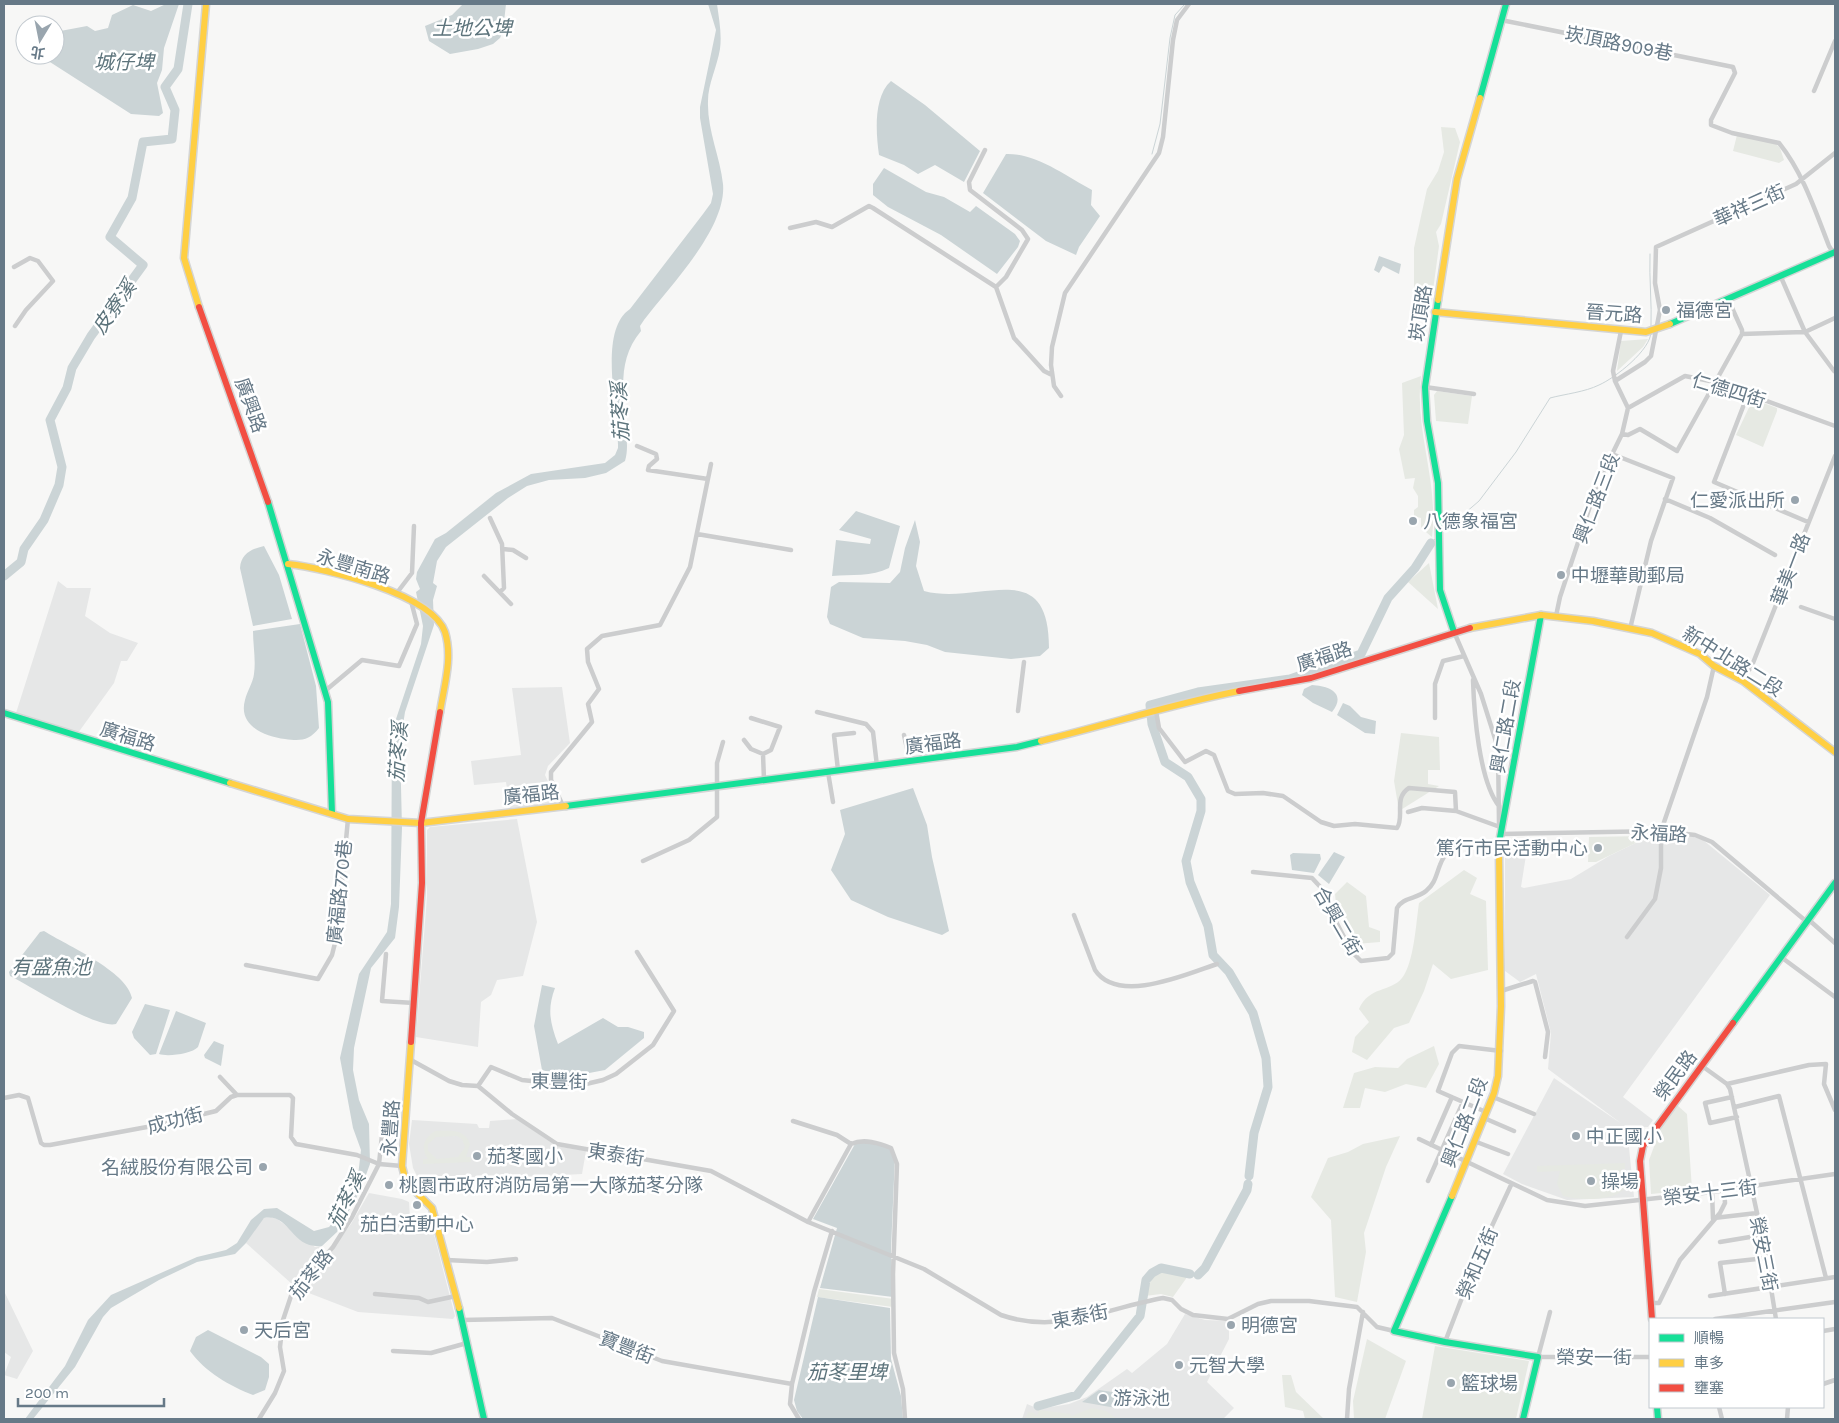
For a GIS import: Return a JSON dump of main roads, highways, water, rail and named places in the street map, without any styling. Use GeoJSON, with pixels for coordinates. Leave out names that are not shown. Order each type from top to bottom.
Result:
{"type":"FeatureCollection","features":[{"type":"Feature","properties":{"kind":"water","name":"城仔埤"},"geometry":{"type":"Polygon","coordinates":[[[166,4],[179,4],[164,48],[162,70],[157,83],[163,113],[159,116],[131,114],[55,65],[65,65],[65,30],[87,26],[95,31],[108,28],[112,15],[133,5],[151,11],[166,4]]]}},
{"type":"Feature","properties":{"kind":"water","name":"土地公埤"},"geometry":{"type":"Polygon","coordinates":[[[463,4],[506,4],[503,31],[500,38],[493,44],[450,54],[429,41],[425,26],[452,15],[463,4]]]}},
{"type":"Feature","properties":{"kind":"water","name":"茄苳溪"},"geometry":{"type":"Polygon","coordinates":[[[708,4],[717,4],[720,32],[720,49],[709,88],[708,112],[723,184],[722,201],[707,237],[695,256],[644,320],[640,326],[641,331],[633,342],[628,354],[623,378],[627,446],[625,461],[606,473],[585,478],[549,480],[527,486],[508,498],[446,547],[437,561],[433,583],[437,586],[433,600],[434,625],[405,712],[400,744],[402,828],[399,907],[395,938],[371,968],[354,1048],[353,1070],[359,1100],[369,1124],[370,1164],[360,1191],[337,1232],[322,1246],[303,1242],[280,1221],[273,1218],[264,1218],[246,1243],[235,1254],[197,1262],[159,1280],[111,1308],[103,1317],[75,1367],[33,1419],[25,1419],[65,1366],[88,1320],[111,1295],[197,1257],[226,1250],[237,1243],[251,1220],[264,1209],[277,1208],[314,1231],[329,1227],[335,1220],[358,1176],[361,1150],[353,1128],[340,1058],[359,974],[387,932],[391,904],[392,731],[421,644],[423,626],[416,592],[420,589],[416,579],[417,572],[435,539],[446,533],[496,493],[531,474],[605,463],[615,455],[618,448],[612,373],[614,335],[620,320],[703,214],[711,203],[713,194],[700,118],[700,107],[716,30],[708,4]]]}},
{"type":"Feature","properties":{"kind":"water"},"geometry":{"type":"Polygon","coordinates":[[[891,81],[925,105],[980,151],[964,182],[935,165],[918,174],[904,165],[879,155],[877,116],[881,96],[891,81]]]}},
{"type":"Feature","properties":{"kind":"water"},"geometry":{"type":"Polygon","coordinates":[[[1006,154],[1040,161],[1092,190],[1091,205],[1100,216],[1079,247],[1076,255],[1046,241],[983,193],[1006,154]]]}},
{"type":"Feature","properties":{"kind":"water"},"geometry":{"type":"Polygon","coordinates":[[[884,168],[926,192],[944,197],[970,212],[976,206],[1015,234],[1020,241],[1018,247],[997,274],[941,235],[888,207],[873,195],[873,184],[884,168]]]}},
{"type":"Feature","properties":{"kind":"water"},"geometry":{"type":"Polygon","coordinates":[[[1379,256],[1401,264],[1399,274],[1383,266],[1379,273],[1374,270],[1379,256]]]}},
{"type":"Feature","properties":{"kind":"water"},"geometry":{"type":"Polygon","coordinates":[[[856,511],[900,526],[889,568],[869,574],[832,576],[836,540],[870,544],[871,539],[839,530],[856,511]]]}},
{"type":"Feature","properties":{"kind":"water"},"geometry":{"type":"Polygon","coordinates":[[[915,520],[920,542],[916,566],[924,591],[945,594],[1008,590],[1024,593],[1037,602],[1046,619],[1049,648],[1040,656],[1011,659],[945,652],[927,645],[905,641],[863,638],[830,624],[827,617],[831,587],[839,582],[890,583],[900,572],[905,548],[915,520]]]}},
{"type":"Feature","properties":{"kind":"water"},"geometry":{"type":"Polygon","coordinates":[[[264,546],[279,575],[292,619],[253,626],[240,568],[242,559],[248,553],[264,546]]]}},
{"type":"Feature","properties":{"kind":"water"},"geometry":{"type":"Polygon","coordinates":[[[300,624],[316,686],[319,728],[308,738],[295,740],[268,735],[254,728],[245,716],[244,709],[254,674],[253,631],[300,624]]]}},
{"type":"Feature","properties":{"kind":"water"},"geometry":{"type":"Polygon","coordinates":[[[1312,685],[1330,689],[1337,695],[1338,700],[1332,712],[1313,703],[1302,695],[1304,689],[1312,685]]]}},
{"type":"Feature","properties":{"kind":"water"},"geometry":{"type":"Polygon","coordinates":[[[1343,703],[1350,706],[1361,717],[1376,721],[1375,734],[1365,733],[1337,715],[1343,703]]]}},
{"type":"Feature","properties":{"kind":"water"},"geometry":{"type":"Polygon","coordinates":[[[913,788],[927,825],[932,857],[949,931],[942,935],[888,917],[851,900],[831,870],[845,834],[840,810],[913,788]]]}},
{"type":"Feature","properties":{"kind":"water"},"geometry":{"type":"Polygon","coordinates":[[[1334,852],[1345,857],[1329,884],[1318,875],[1334,852]]]}},
{"type":"Feature","properties":{"kind":"water"},"geometry":{"type":"Polygon","coordinates":[[[1293,853],[1320,854],[1321,859],[1314,873],[1292,870],[1290,855],[1293,853]]]}},
{"type":"Feature","properties":{"kind":"water","name":"有盛魚池"},"geometry":{"type":"Polygon","coordinates":[[[44,931],[108,969],[128,988],[132,998],[116,1024],[107,1024],[80,1014],[10,976],[9,972],[40,932],[44,931]]]}},
{"type":"Feature","properties":{"kind":"water"},"geometry":{"type":"Polygon","coordinates":[[[542,985],[555,988],[550,1016],[558,1044],[603,1018],[618,1027],[628,1027],[644,1032],[644,1038],[605,1070],[568,1077],[542,1070],[534,1026],[542,985]]]}},
{"type":"Feature","properties":{"kind":"water"},"geometry":{"type":"Polygon","coordinates":[[[145,1004],[170,1010],[156,1054],[150,1055],[134,1038],[132,1032],[145,1004]]]}},
{"type":"Feature","properties":{"kind":"water"},"geometry":{"type":"Polygon","coordinates":[[[176,1011],[206,1023],[198,1047],[179,1054],[159,1054],[176,1011]]]}},
{"type":"Feature","properties":{"kind":"water"},"geometry":{"type":"Polygon","coordinates":[[[214,1041],[224,1045],[221,1066],[205,1058],[204,1055],[214,1041]]]}},
{"type":"Feature","properties":{"kind":"water"},"geometry":{"type":"Polygon","coordinates":[[[867,1142],[889,1147],[895,1156],[891,1249],[893,1297],[820,1288],[837,1228],[813,1219],[855,1144],[867,1142]]]}},
{"type":"Feature","properties":{"kind":"water","name":"茄苳里埤"},"geometry":{"type":"Polygon","coordinates":[[[818,1297],[890,1308],[891,1359],[901,1396],[903,1419],[803,1419],[797,1411],[794,1400],[818,1297]]]}},
{"type":"Feature","properties":{"kind":"water"},"geometry":{"type":"Polygon","coordinates":[[[208,1330],[261,1357],[269,1364],[269,1377],[265,1390],[253,1395],[244,1391],[210,1372],[196,1359],[190,1351],[196,1337],[208,1330]]]}},
{"type":"Feature","properties":{"kind":"water","name":"游泳池"},"geometry":{"type":"Polygon","coordinates":[[[1099,1390],[1119,1393],[1116,1408],[1082,1402],[1099,1390]]]}},
{"type":"Feature","properties":{"kind":"waterway","name":"皮寮溪"},"geometry":{"type":"LineString","coordinates":[[4,576],[21,562],[24,549],[44,520],[59,485],[62,467],[50,420],[67,388],[72,368],[91,336],[143,265],[110,237],[132,198],[143,142],[172,139],[175,110],[165,87],[178,69],[188,4]]}},
{"type":"Feature","properties":{"kind":"waterway"},"geometry":{"type":"LineString","coordinates":[[1152,154],[1160,124],[1170,38],[1175,15],[1185,4]]}},
{"type":"Feature","properties":{"kind":"waterway"},"geometry":{"type":"LineString","coordinates":[[1650,254],[1651,328]]}},
{"type":"Feature","properties":{"kind":"waterway"},"geometry":{"type":"LineString","coordinates":[[1443,532],[1479,501],[1516,452],[1550,398],[1593,387],[1614,376],[1639,355],[1645,347],[1651,332]]}},
{"type":"Feature","properties":{"kind":"waterway"},"geometry":{"type":"LineString","coordinates":[[1431,543],[1436,538]]}},
{"type":"Feature","properties":{"kind":"waterway"},"geometry":{"type":"LineString","coordinates":[[1249,1176],[1254,1133],[1268,1087],[1266,1058],[1253,1013],[1229,972],[1213,955],[1208,926],[1190,882],[1186,861],[1201,811],[1201,799],[1188,777],[1165,762],[1152,724],[1150,705],[1198,692],[1290,679],[1361,654],[1388,598],[1415,568],[1431,543]]}},
{"type":"Feature","properties":{"kind":"waterway"},"geometry":{"type":"LineString","coordinates":[[1198,1275],[1205,1268],[1247,1190],[1248,1184]]}},
{"type":"Feature","properties":{"kind":"waterway"},"geometry":{"type":"LineString","coordinates":[[1038,1406],[1077,1395],[1140,1316],[1146,1280],[1152,1273],[1161,1268],[1190,1274]]}},
{"type":"Feature","properties":{"kind":"place","name":"福德宮"},"geometry":{"type":"Point","coordinates":[1666,310]}},
{"type":"Feature","properties":{"kind":"place","name":"仁愛派出所"},"geometry":{"type":"Point","coordinates":[1795,500]}},
{"type":"Feature","properties":{"kind":"place","name":"八德象福宮"},"geometry":{"type":"Point","coordinates":[1413,521]}},
{"type":"Feature","properties":{"kind":"place","name":"中壢華勛郵局"},"geometry":{"type":"Point","coordinates":[1561,575]}},
{"type":"Feature","properties":{"kind":"place","name":"篤行市民活動中心"},"geometry":{"type":"Point","coordinates":[1598,848]}},
{"type":"Feature","properties":{"kind":"place","name":"中正國小"},"geometry":{"type":"Point","coordinates":[1576,1136]}},
{"type":"Feature","properties":{"kind":"place","name":"茄苳國小"},"geometry":{"type":"Point","coordinates":[477,1156]}},
{"type":"Feature","properties":{"kind":"place","name":"名絨股份有限公司"},"geometry":{"type":"Point","coordinates":[263,1167]}},
{"type":"Feature","properties":{"kind":"place","name":"操場"},"geometry":{"type":"Point","coordinates":[1591,1181]}},
{"type":"Feature","properties":{"kind":"place","name":"桃園市政府消防局第一大隊茄苳分隊"},"geometry":{"type":"Point","coordinates":[389,1185]}},
{"type":"Feature","properties":{"kind":"place","name":"茄白活動中心"},"geometry":{"type":"Point","coordinates":[417,1205]}},
{"type":"Feature","properties":{"kind":"place","name":"明德宮"},"geometry":{"type":"Point","coordinates":[1231,1325]}},
{"type":"Feature","properties":{"kind":"place","name":"天后宮"},"geometry":{"type":"Point","coordinates":[244,1330]}},
{"type":"Feature","properties":{"kind":"place","name":"元智大學"},"geometry":{"type":"Point","coordinates":[1179,1365]}},
{"type":"Feature","properties":{"kind":"place","name":"籃球場"},"geometry":{"type":"Point","coordinates":[1451,1383]}},
{"type":"Feature","properties":{"kind":"place","name":"游泳池"},"geometry":{"type":"Point","coordinates":[1103,1398]}}]}
